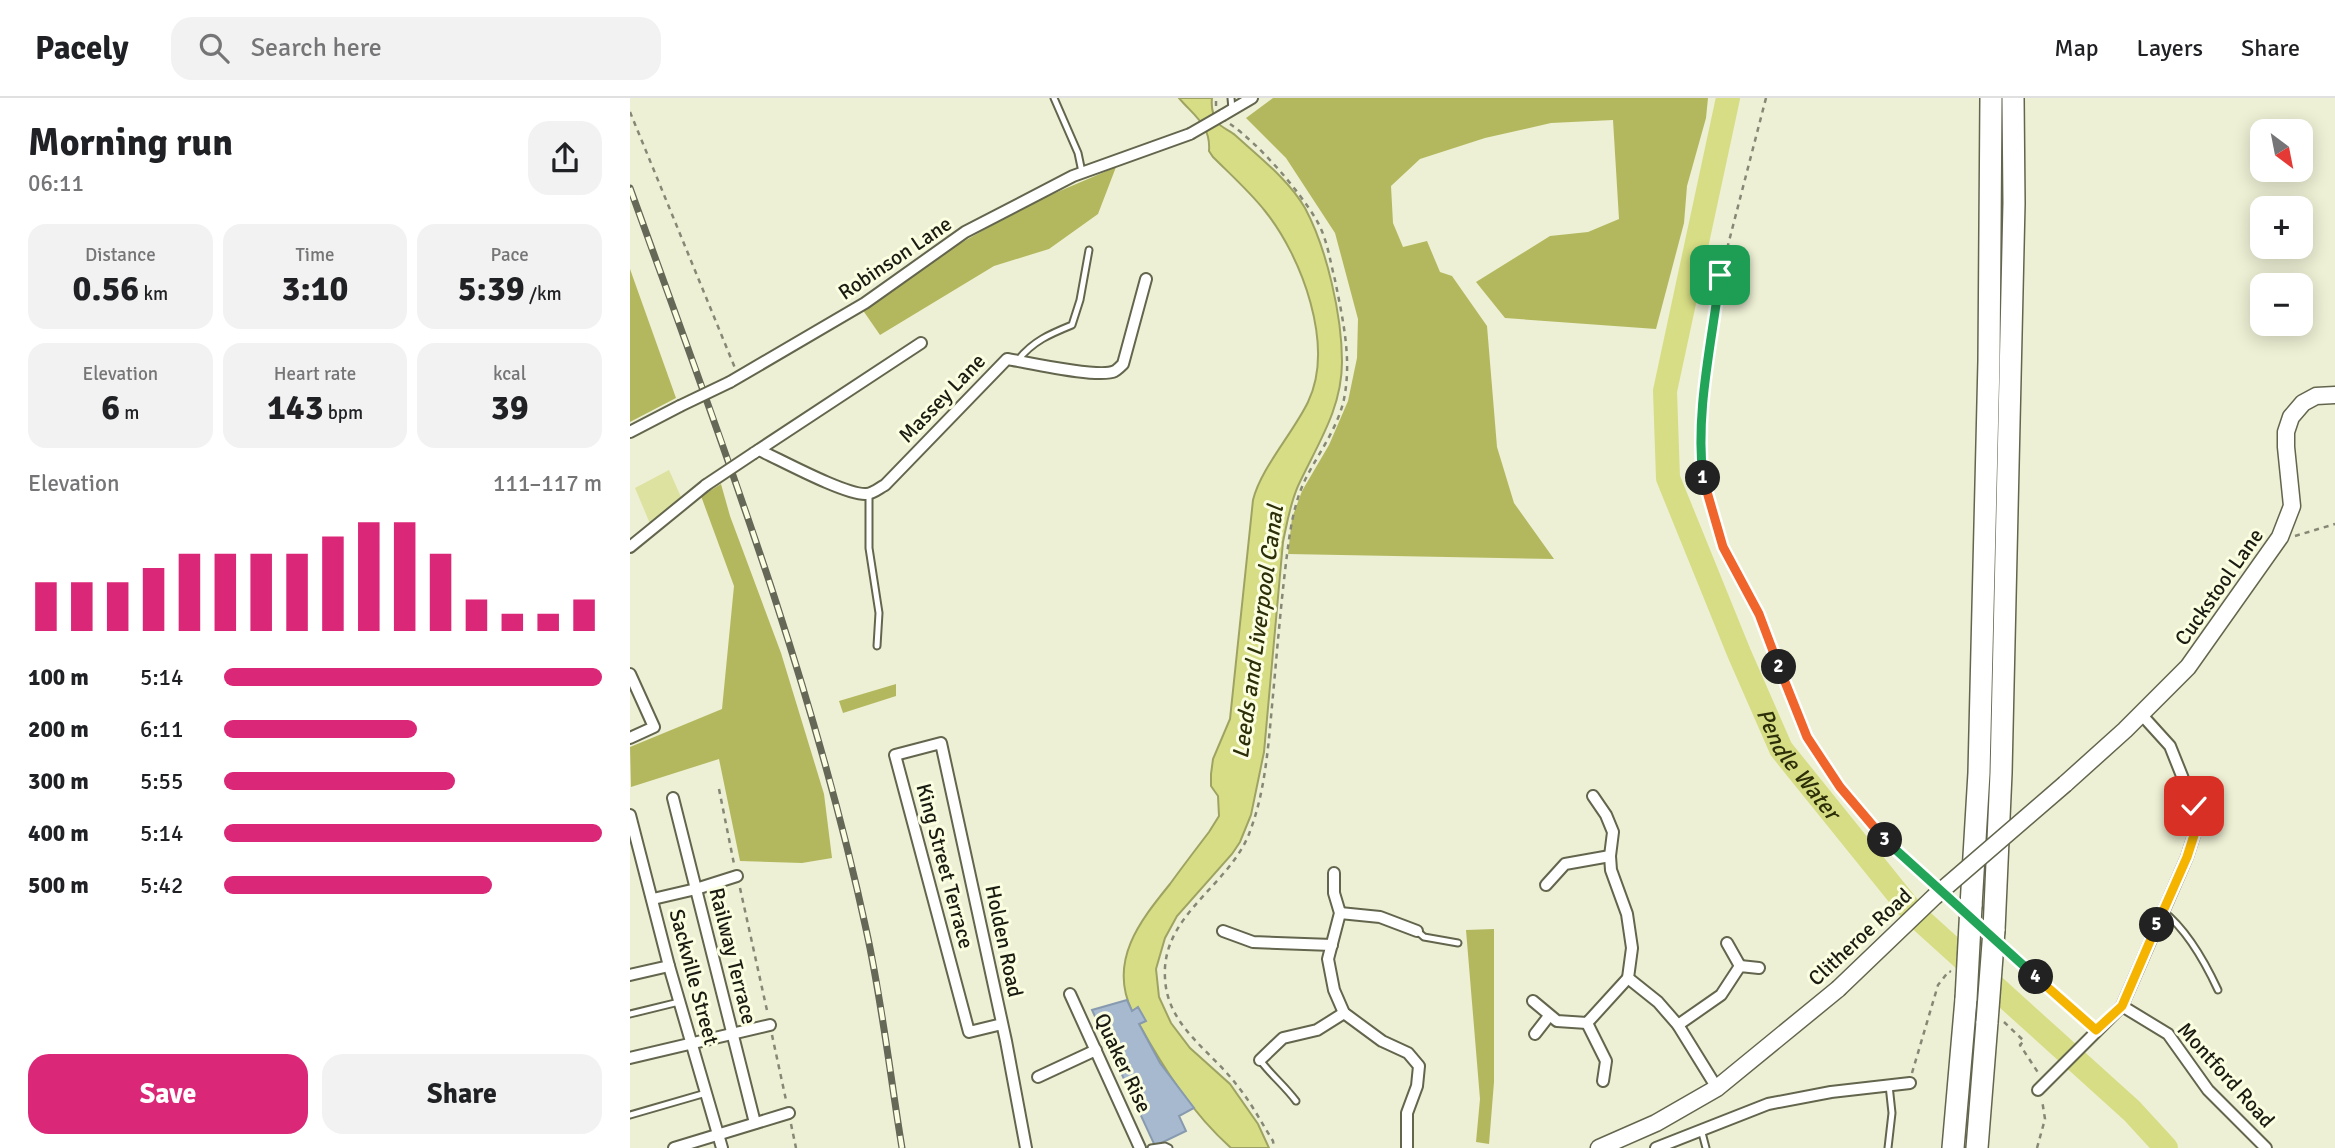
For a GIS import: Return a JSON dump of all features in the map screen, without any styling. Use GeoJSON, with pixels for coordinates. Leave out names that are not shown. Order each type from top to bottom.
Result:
{"type":"FeatureCollection","features":[{"type":"Feature","properties":{"kind":"highway"},"geometry":{"type":"LineString","coordinates":[[1953,1148],[1966,999],[1980,732],[1989,361],[1991,98]]}},
{"type":"Feature","properties":{"kind":"highway"},"geometry":{"type":"LineString","coordinates":[[1977,1148],[1994,930],[2002,731],[2014,202],[2013,98]]}},
{"type":"Feature","properties":{"kind":"main road","name":"Cuckstool Lane"},"geometry":{"type":"LineString","coordinates":[[2188,667],[2280,537],[2292,506],[2286,447],[2286,432],[2291,416],[2302,403],[2316,396],[2335,395]]}},
{"type":"Feature","properties":{"kind":"main road","name":"Clitheroe Road"},"geometry":{"type":"LineString","coordinates":[[1599,1148],[1619,1143],[1717,1088],[1765,1051],[1838,989],[1934,897],[2065,783],[2188,667]]}},
{"type":"Feature","properties":{"kind":"street"},"geometry":{"type":"LineString","coordinates":[[1225,111],[1252,98]]}},
{"type":"Feature","properties":{"kind":"street","name":"Robinson Lane"},"geometry":{"type":"LineString","coordinates":[[630,432],[735,380],[865,303],[965,232],[1082,172],[1190,134],[1225,111]]}},
{"type":"Feature","properties":{"kind":"street","name":"Massey Lane"},"geometry":{"type":"LineString","coordinates":[[869,494],[885,485],[1007,359],[1074,370],[1106,373],[1115,371],[1123,364],[1146,279]]}},
{"type":"Feature","properties":{"kind":"street"},"geometry":{"type":"LineString","coordinates":[[630,547],[706,485],[921,343]]}},
{"type":"Feature","properties":{"kind":"street"},"geometry":{"type":"LineString","coordinates":[[756,452],[856,493],[869,494]]}},
{"type":"Feature","properties":{"kind":"street"},"geometry":{"type":"LineString","coordinates":[[630,674],[654,727],[630,738]]}},
{"type":"Feature","properties":{"kind":"street"},"geometry":{"type":"LineString","coordinates":[[2038,1090],[2122,1006],[2187,857],[2196,829],[2194,806],[2169,746],[2141,714]]}},
{"type":"Feature","properties":{"kind":"street","name":"Holden Road"},"geometry":{"type":"LineString","coordinates":[[941,743],[1026,1148]]}},
{"type":"Feature","properties":{"kind":"street","name":"King Street Terrace"},"geometry":{"type":"LineString","coordinates":[[941,743],[895,755],[969,1032],[1002,1024]]}},
{"type":"Feature","properties":{"kind":"street"},"geometry":{"type":"LineString","coordinates":[[1587,1023],[1628,978],[1632,948],[1627,914],[1611,870],[1613,832],[1606,815],[1593,796]]}},
{"type":"Feature","properties":{"kind":"street","name":"Railway Terrace"},"geometry":{"type":"LineString","coordinates":[[673,798],[755,1124]]}},
{"type":"Feature","properties":{"kind":"street","name":"Sackville Street"},"geometry":{"type":"LineString","coordinates":[[630,816],[634,852],[653,899],[669,966],[722,1148]]}},
{"type":"Feature","properties":{"kind":"street"},"geometry":{"type":"LineString","coordinates":[[1546,885],[1565,864],[1610,856]]}},
{"type":"Feature","properties":{"kind":"street"},"geometry":{"type":"LineString","coordinates":[[1334,873],[1334,893],[1340,913],[1328,959],[1334,989],[1344,1013],[1382,1041],[1408,1053],[1419,1066],[1417,1086],[1407,1113],[1407,1148]]}},
{"type":"Feature","properties":{"kind":"street"},"geometry":{"type":"LineString","coordinates":[[653,899],[737,876]]}},
{"type":"Feature","properties":{"kind":"street"},"geometry":{"type":"LineString","coordinates":[[1340,913],[1380,917],[1417,931]]}},
{"type":"Feature","properties":{"kind":"street"},"geometry":{"type":"LineString","coordinates":[[1223,932],[1253,942],[1332,945]]}},
{"type":"Feature","properties":{"kind":"street"},"geometry":{"type":"LineString","coordinates":[[1727,943],[1740,966]]}},
{"type":"Feature","properties":{"kind":"street"},"geometry":{"type":"LineString","coordinates":[[630,975],[669,966]]}},
{"type":"Feature","properties":{"kind":"street"},"geometry":{"type":"LineString","coordinates":[[1678,1025],[1721,995],[1740,966]]}},
{"type":"Feature","properties":{"kind":"street"},"geometry":{"type":"LineString","coordinates":[[1740,966],[1759,968]]}},
{"type":"Feature","properties":{"kind":"street"},"geometry":{"type":"LineString","coordinates":[[1628,978],[1658,1002],[1678,1025],[1717,1088]]}},
{"type":"Feature","properties":{"kind":"street","name":"Quaker Rise"},"geometry":{"type":"LineString","coordinates":[[1070,993],[1140,1148]]}},
{"type":"Feature","properties":{"kind":"street"},"geometry":{"type":"LineString","coordinates":[[1533,1001],[1557,1021],[1587,1023]]}},
{"type":"Feature","properties":{"kind":"street","name":"Montford Road"},"geometry":{"type":"LineString","coordinates":[[2122,1006],[2168,1034],[2208,1090],[2266,1148]]}},
{"type":"Feature","properties":{"kind":"street"},"geometry":{"type":"LineString","coordinates":[[1260,1060],[1283,1038],[1317,1030],[1344,1013]]}},
{"type":"Feature","properties":{"kind":"street"},"geometry":{"type":"LineString","coordinates":[[1535,1034],[1549,1016]]}},
{"type":"Feature","properties":{"kind":"street"},"geometry":{"type":"LineString","coordinates":[[1587,1023],[1606,1061],[1603,1081]]}},
{"type":"Feature","properties":{"kind":"street"},"geometry":{"type":"LineString","coordinates":[[630,1058],[770,1025]]}},
{"type":"Feature","properties":{"kind":"street"},"geometry":{"type":"LineString","coordinates":[[1038,1077],[1096,1050]]}},
{"type":"Feature","properties":{"kind":"street"},"geometry":{"type":"LineString","coordinates":[[1656,1148],[1769,1104],[1831,1091],[1910,1083]]}},
{"type":"Feature","properties":{"kind":"street"},"geometry":{"type":"LineString","coordinates":[[674,1148],[789,1113]]}},
{"type":"Feature","properties":{"kind":"lane"},"geometry":{"type":"LineString","coordinates":[[1054,98],[1078,153],[1082,172]]}},
{"type":"Feature","properties":{"kind":"lane"},"geometry":{"type":"LineString","coordinates":[[1018,360],[1043,336],[1072,325],[1080,300],[1089,250]]}},
{"type":"Feature","properties":{"kind":"lane"},"geometry":{"type":"LineString","coordinates":[[869,494],[869,548],[879,613],[877,646]]}},
{"type":"Feature","properties":{"kind":"lane"},"geometry":{"type":"LineString","coordinates":[[2163,911],[2172,918],[2201,957],[2218,990]]}},
{"type":"Feature","properties":{"kind":"lane"},"geometry":{"type":"LineString","coordinates":[[1417,931],[1424,937],[1458,943]]}},
{"type":"Feature","properties":{"kind":"lane"},"geometry":{"type":"LineString","coordinates":[[630,1014],[680,1003]]}},
{"type":"Feature","properties":{"kind":"lane"},"geometry":{"type":"LineString","coordinates":[[1260,1060],[1296,1101]]}},
{"type":"Feature","properties":{"kind":"lane"},"geometry":{"type":"LineString","coordinates":[[1888,1148],[1892,1113],[1889,1085]]}},
{"type":"Feature","properties":{"kind":"lane"},"geometry":{"type":"LineString","coordinates":[[630,1115],[706,1093]]}},
{"type":"Feature","properties":{"kind":"lane"},"geometry":{"type":"LineString","coordinates":[[1701,1129],[1706,1148]]}},
{"type":"Feature","properties":{"kind":"lane"},"geometry":{"type":"LineString","coordinates":[[1151,1148],[1169,1148]]}},
{"type":"Feature","properties":{"kind":"path"},"geometry":{"type":"LineString","coordinates":[[1216,98],[1231,124],[1274,165],[1300,195],[1318,223],[1329,254],[1347,345],[1343,400],[1332,432],[1305,478],[1295,508],[1288,544],[1268,752],[1255,818],[1247,839],[1231,866],[1183,919],[1173,937],[1164,975],[1172,1009],[1193,1039],[1234,1081],[1254,1107],[1273,1141],[1274,1148]]}},
{"type":"Feature","properties":{"kind":"path"},"geometry":{"type":"LineString","coordinates":[[1766,98],[1720,275],[1702,401],[1700,452],[1704,481],[1723,547],[1759,614],[1807,737],[1840,787],[1880,836],[1929,881]]}},
{"type":"Feature","properties":{"kind":"path"},"geometry":{"type":"LineString","coordinates":[[630,112],[735,380]]}},
{"type":"Feature","properties":{"kind":"path"},"geometry":{"type":"LineString","coordinates":[[2280,537],[2288,538],[2335,524]]}},
{"type":"Feature","properties":{"kind":"path"},"geometry":{"type":"LineString","coordinates":[[719,789],[796,1148]]}},
{"type":"Feature","properties":{"kind":"path"},"geometry":{"type":"LineString","coordinates":[[2008,951],[2094,1033]]}},
{"type":"Feature","properties":{"kind":"path"},"geometry":{"type":"LineString","coordinates":[[2037,1148],[2045,1119],[2044,1105],[2038,1090]]}},
{"type":"Feature","properties":{"kind":"shaded area"},"geometry":{"type":"Polygon","coordinates":[[[1273,98],[1708,98],[1706,118],[1687,186],[1684,223],[1656,329],[1505,318],[1476,282],[1550,236],[1588,232],[1619,219],[1613,120],[1551,123],[1485,138],[1420,159],[1391,186],[1393,223],[1403,247],[1427,241],[1440,272],[1452,276],[1487,326],[1497,447],[1514,503],[1554,559],[1288,554],[1292,518],[1302,491],[1329,445],[1348,401],[1357,358],[1358,319],[1335,233],[1286,158],[1246,118],[1273,98]]]}},
{"type":"Feature","properties":{"kind":"shaded area"},"geometry":{"type":"Polygon","coordinates":[[[1116,167],[1098,214],[1049,249],[994,266],[880,335],[862,309],[954,247],[1027,205],[1116,167]]]}},
{"type":"Feature","properties":{"kind":"shaded area"},"geometry":{"type":"Polygon","coordinates":[[[630,269],[676,398],[630,422],[630,269]]]}},
{"type":"Feature","properties":{"kind":"shaded area"},"geometry":{"type":"Polygon","coordinates":[[[669,470],[681,497],[651,526],[635,488],[669,470]]]}},
{"type":"Feature","properties":{"kind":"shaded area"},"geometry":{"type":"Polygon","coordinates":[[[721,484],[730,516],[781,653],[824,794],[832,858],[802,863],[740,861],[719,759],[631,787],[630,747],[722,709],[734,586],[701,496],[721,484]]]}},
{"type":"Feature","properties":{"kind":"shaded area"},"geometry":{"type":"Polygon","coordinates":[[[896,684],[896,696],[843,713],[839,701],[896,684]]]}},
{"type":"Feature","properties":{"kind":"shaded area"},"geometry":{"type":"Polygon","coordinates":[[[1494,929],[1494,1082],[1489,1144],[1476,1142],[1480,1099],[1466,930],[1494,929]]]}},
{"type":"Feature","properties":{"kind":"water","name":"Leeds and Liverpool Canal"},"geometry":{"type":"Polygon","coordinates":[[[1179,98],[1212,98],[1218,123],[1282,178],[1305,208],[1320,243],[1332,283],[1341,344],[1338,395],[1327,426],[1295,493],[1283,542],[1264,752],[1251,815],[1232,854],[1177,916],[1165,938],[1156,969],[1159,997],[1171,1023],[1190,1048],[1230,1084],[1258,1124],[1269,1148],[1231,1148],[1191,1105],[1139,1024],[1145,1021],[1138,1008],[1132,1011],[1124,975],[1126,959],[1138,927],[1219,816],[1218,796],[1211,786],[1211,774],[1213,759],[1230,719],[1253,500],[1270,463],[1308,402],[1315,380],[1318,355],[1310,303],[1291,252],[1265,211],[1213,157],[1204,128],[1179,98]]]}},
{"type":"Feature","properties":{"kind":"building"},"geometry":{"type":"Polygon","coordinates":[[[1127,1000],[1132,1011],[1138,1007],[1146,1021],[1139,1024],[1160,1063],[1194,1108],[1179,1116],[1186,1131],[1155,1146],[1092,1010],[1127,1000]]]}},
{"type":"Feature","properties":{"kind":"waterway","name":"Pendle Water"},"geometry":{"type":"LineString","coordinates":[[1728,98],[1665,391],[1668,478],[1739,653],[1781,749],[1914,914],[2132,1111],[2166,1148]]}},
{"type":"Feature","properties":{"kind":"railway"},"geometry":{"type":"LineString","coordinates":[[630,188],[729,462],[819,741],[872,956],[902,1148]]}},
{"type":"Feature","properties":{"kind":"route"},"geometry":{"type":"LineString","coordinates":[[1720,275],[1702,401],[1700,452],[1713,520],[1723,547],[1759,614],[1807,737],[1840,787],[1880,836],[2096,1030],[2122,1006],[2187,857],[2196,829],[2194,806]]}}]}
